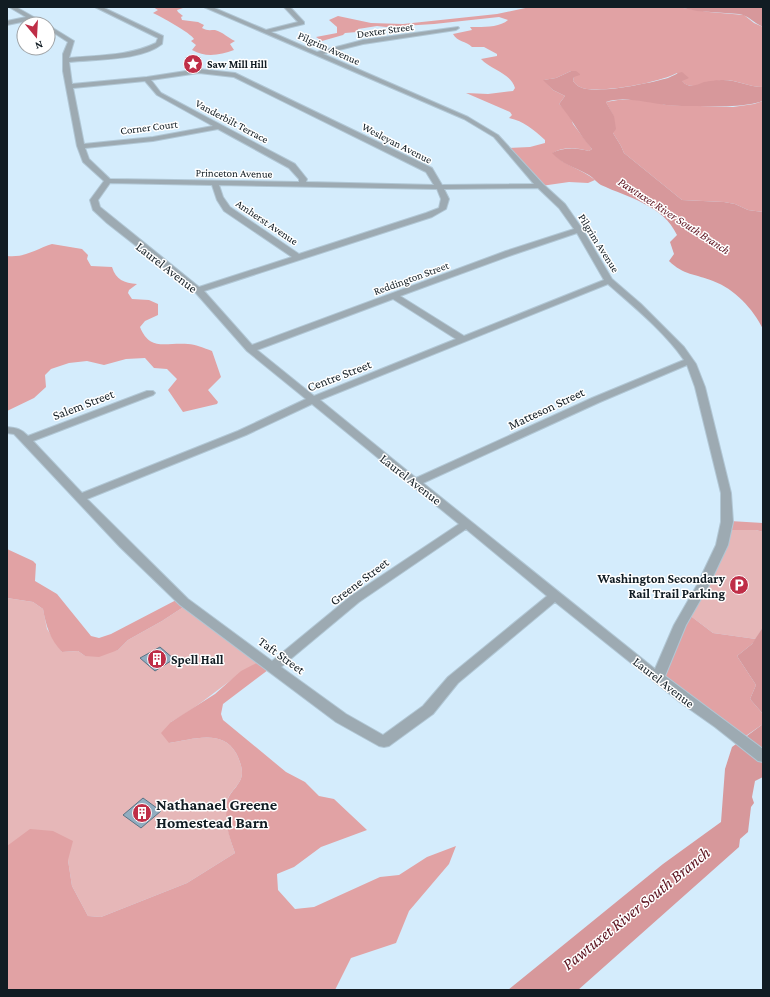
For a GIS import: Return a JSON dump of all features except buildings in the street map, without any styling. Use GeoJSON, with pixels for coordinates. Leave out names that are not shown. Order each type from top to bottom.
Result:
{"type":"FeatureCollection","features":[{"type":"Feature","properties":{"kind":"street"},"geometry":{"type":"LineString","coordinates":[[12,7],[28,16]]}},
{"type":"Feature","properties":{"kind":"street"},"geometry":{"type":"LineString","coordinates":[[66,60],[133,53],[148,50],[159,44],[161,37],[98,7]]}},
{"type":"Feature","properties":{"kind":"street","name":"Pilgrim Avenue"},"geometry":{"type":"LineString","coordinates":[[207,7],[460,115],[485,128],[505,145],[540,186],[562,206],[579,230],[609,281],[638,306],[681,348],[689,361],[700,387],[726,493],[727,522],[722,545],[703,585],[680,625],[658,677]]}},
{"type":"Feature","properties":{"kind":"street"},"geometry":{"type":"LineString","coordinates":[[265,32],[302,23],[287,7]]}},
{"type":"Feature","properties":{"kind":"street","name":"Dexter Street"},"geometry":{"type":"LineString","coordinates":[[317,54],[363,42],[456,28]]}},
{"type":"Feature","properties":{"kind":"street"},"geometry":{"type":"LineString","coordinates":[[56,32],[71,41],[66,54],[66,60],[81,146],[86,160],[108,181]]}},
{"type":"Feature","properties":{"kind":"street","name":"Wesleyan Avenue"},"geometry":{"type":"LineString","coordinates":[[70,86],[147,79],[199,71],[235,75],[429,170],[445,199],[442,209],[429,215],[297,256],[198,290]]}},
{"type":"Feature","properties":{"kind":"street","name":"Vanderbilt Terrace"},"geometry":{"type":"LineString","coordinates":[[147,79],[159,94],[292,166],[303,179],[302,184]]}},
{"type":"Feature","properties":{"kind":"street","name":"Corner Court"},"geometry":{"type":"LineString","coordinates":[[81,146],[168,137],[218,127]]}},
{"type":"Feature","properties":{"kind":"street","name":"Princeton Avenue"},"geometry":{"type":"LineString","coordinates":[[108,181],[439,187],[540,186]]}},
{"type":"Feature","properties":{"kind":"street","name":"Laurel Avenue"},"geometry":{"type":"LineString","coordinates":[[108,181],[94,200],[96,208],[131,239],[198,290],[250,349],[314,399],[357,437],[417,482],[554,596],[686,700],[720,723],[763,757]]}},
{"type":"Feature","properties":{"kind":"street","name":"Amherst Avenue"},"geometry":{"type":"LineString","coordinates":[[215,184],[217,195],[226,208],[282,244],[297,256]]}},
{"type":"Feature","properties":{"kind":"street","name":"Reddington Street"},"geometry":{"type":"LineString","coordinates":[[250,349],[516,251],[579,230]]}},
{"type":"Feature","properties":{"kind":"street","name":"Centre Street"},"geometry":{"type":"LineString","coordinates":[[80,498],[242,432],[314,399],[395,368],[463,339],[609,281]]}},
{"type":"Feature","properties":{"kind":"street"},"geometry":{"type":"LineString","coordinates":[[394,296],[463,339]]}},
{"type":"Feature","properties":{"kind":"street","name":"Matteson Street"},"geometry":{"type":"LineString","coordinates":[[417,482],[596,400],[689,361]]}},
{"type":"Feature","properties":{"kind":"street","name":"Salem Street"},"geometry":{"type":"LineString","coordinates":[[26,440],[150,393]]}},
{"type":"Feature","properties":{"kind":"street","name":"Taft Street"},"geometry":{"type":"LineString","coordinates":[[7,430],[17,431],[48,466],[184,602],[341,718],[384,742],[428,710],[453,680],[554,596]]}},
{"type":"Feature","properties":{"kind":"street","name":"Greene Street"},"geometry":{"type":"LineString","coordinates":[[273,667],[355,599],[466,524]]}},
{"type":"Feature","properties":{"kind":"shaded area"},"geometry":{"type":"Polygon","coordinates":[[[153,7],[186,7],[177,10],[183,16],[181,17],[182,20],[198,22],[204,25],[202,28],[204,29],[218,31],[235,41],[230,44],[234,50],[213,55],[197,53],[192,50],[196,45],[191,41],[194,39],[192,36],[153,13],[158,10],[153,7]]]}},
{"type":"Feature","properties":{"kind":"shaded area"},"geometry":{"type":"Polygon","coordinates":[[[530,7],[683,8],[744,15],[754,23],[763,27],[763,87],[724,80],[692,86],[684,83],[677,73],[669,77],[643,83],[600,89],[588,89],[578,86],[573,81],[574,77],[571,71],[556,78],[544,80],[553,90],[565,96],[559,104],[570,115],[573,124],[592,149],[589,151],[566,148],[553,153],[562,161],[595,180],[588,183],[569,182],[541,186],[507,148],[530,147],[545,143],[545,140],[533,129],[509,118],[512,115],[510,112],[466,93],[488,94],[513,91],[515,88],[513,83],[505,75],[481,59],[497,56],[497,54],[484,47],[472,47],[457,39],[453,34],[472,30],[470,27],[495,26],[508,20],[499,17],[434,24],[386,27],[377,26],[358,29],[357,32],[345,33],[343,35],[322,41],[316,37],[337,33],[337,27],[329,20],[338,16],[371,23],[403,24],[497,14],[530,7]]]}},
{"type":"Feature","properties":{"kind":"shaded area"},"geometry":{"type":"Polygon","coordinates":[[[618,100],[647,100],[666,105],[733,107],[763,101],[763,212],[748,210],[735,204],[724,202],[682,200],[624,153],[613,133],[614,117],[606,102],[618,100]]]}},
{"type":"Feature","properties":{"kind":"shaded area"},"geometry":{"type":"Polygon","coordinates":[[[52,244],[82,249],[88,255],[87,259],[91,266],[112,267],[118,278],[128,283],[137,284],[129,290],[128,293],[132,299],[149,300],[158,304],[158,315],[145,321],[140,327],[144,335],[149,340],[160,344],[200,346],[212,351],[221,377],[208,390],[218,402],[217,404],[183,412],[168,390],[177,379],[167,369],[154,368],[145,358],[126,359],[104,365],[87,361],[69,363],[51,369],[45,375],[46,387],[34,398],[7,411],[7,256],[19,256],[52,244]]]}},
{"type":"Feature","properties":{"kind":"shaded area"},"geometry":{"type":"Polygon","coordinates":[[[730,521],[763,523],[763,532],[756,530],[726,530],[730,521]]]}},
{"type":"Feature","properties":{"kind":"shaded area"},"geometry":{"type":"Polygon","coordinates":[[[726,530],[756,530],[763,532],[763,627],[756,639],[713,633],[688,614],[726,530]]]}},
{"type":"Feature","properties":{"kind":"shaded area"},"geometry":{"type":"Polygon","coordinates":[[[7,549],[33,561],[36,564],[35,581],[57,594],[91,636],[99,638],[111,634],[182,597],[188,604],[162,621],[128,640],[118,650],[99,657],[85,656],[78,651],[62,652],[54,642],[49,632],[43,609],[33,602],[7,598],[7,549]]]}},
{"type":"Feature","properties":{"kind":"shaded area"},"geometry":{"type":"Polygon","coordinates":[[[7,598],[33,602],[43,609],[47,629],[62,652],[78,651],[85,656],[118,650],[128,640],[162,621],[188,604],[264,659],[171,722],[169,743],[196,738],[214,738],[223,740],[230,745],[236,753],[242,773],[238,785],[228,798],[227,802],[228,828],[235,853],[187,883],[101,917],[88,916],[72,886],[68,860],[7,846],[7,598]]]}},
{"type":"Feature","properties":{"kind":"shaded area"},"geometry":{"type":"Polygon","coordinates":[[[688,614],[713,633],[756,639],[737,656],[756,685],[750,699],[763,714],[763,724],[740,740],[661,680],[688,614]]]}},
{"type":"Feature","properties":{"kind":"shaded area"},"geometry":{"type":"Polygon","coordinates":[[[264,659],[272,667],[223,704],[221,714],[223,720],[286,772],[305,782],[319,796],[334,799],[367,830],[321,847],[294,867],[277,874],[278,890],[295,909],[314,907],[380,877],[399,875],[427,857],[456,846],[449,864],[409,911],[396,943],[351,958],[335,990],[7,990],[7,846],[30,829],[53,831],[73,841],[68,860],[72,886],[88,916],[101,917],[187,883],[235,853],[229,835],[226,810],[228,799],[240,781],[242,773],[236,753],[230,745],[223,740],[214,738],[196,738],[169,743],[161,733],[171,722],[215,694],[241,671],[264,659]]]}},
{"type":"Feature","properties":{"kind":"water"},"geometry":{"type":"Polygon","coordinates":[[[640,7],[763,7],[763,27],[739,14],[697,11],[683,8],[640,7]]]}},
{"type":"Feature","properties":{"kind":"water","name":"Pawtuxet River South Branch"},"geometry":{"type":"Polygon","coordinates":[[[571,71],[576,71],[580,74],[574,77],[573,81],[579,87],[598,90],[649,83],[668,78],[682,72],[689,78],[682,81],[690,86],[704,82],[723,80],[763,87],[763,101],[739,106],[674,106],[636,100],[613,100],[606,102],[614,116],[616,129],[613,133],[624,153],[682,200],[724,202],[735,204],[748,210],[763,212],[763,329],[749,307],[736,294],[713,281],[685,272],[674,266],[669,261],[674,254],[670,242],[677,235],[663,216],[654,209],[634,199],[601,185],[589,175],[564,163],[552,153],[566,149],[589,151],[592,149],[559,104],[565,96],[553,90],[543,80],[556,78],[571,71]]]}},
{"type":"Feature","properties":{"kind":"water"},"geometry":{"type":"Polygon","coordinates":[[[763,627],[763,714],[750,699],[756,685],[737,656],[752,644],[763,627]]]}},
{"type":"Feature","properties":{"kind":"water","name":"Pawtuxet River South Branch"},"geometry":{"type":"Polygon","coordinates":[[[763,724],[763,777],[755,781],[752,797],[754,803],[751,807],[748,832],[740,839],[739,847],[578,990],[508,990],[663,864],[721,822],[725,769],[732,747],[763,724]]]}},
{"type":"Feature","properties":{"kind":"place","name":"Saw Mill Hill"},"geometry":{"type":"Point","coordinates":[193,64]}},
{"type":"Feature","properties":{"kind":"place","name":"Washington Secondary Rail Trail Parking"},"geometry":{"type":"Point","coordinates":[739,585]}},
{"type":"Feature","properties":{"kind":"place","name":"Spell Hall"},"geometry":{"type":"Point","coordinates":[157,659]}},
{"type":"Feature","properties":{"kind":"place","name":"Nathanael Greene Homestead Barn"},"geometry":{"type":"Point","coordinates":[142,813]}}]}
